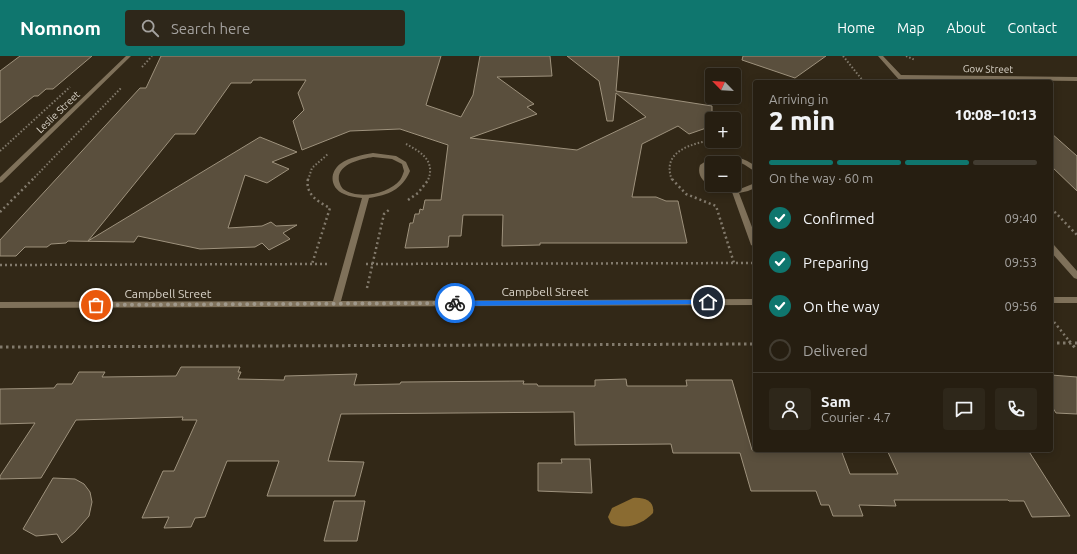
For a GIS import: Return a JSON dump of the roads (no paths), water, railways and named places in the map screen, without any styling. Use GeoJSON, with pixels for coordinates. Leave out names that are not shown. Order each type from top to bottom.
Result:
{"type":"FeatureCollection","features":[{"type":"Feature","properties":{"kind":"street","name":"Leslie Street"},"geometry":{"type":"LineString","coordinates":[[0,181],[129,56]]}},
{"type":"Feature","properties":{"kind":"street"},"geometry":{"type":"LineString","coordinates":[[880,56],[901,80]]}},
{"type":"Feature","properties":{"kind":"street","name":"Gow Street"},"geometry":{"type":"LineString","coordinates":[[901,80],[1077,79]]}},
{"type":"Feature","properties":{"kind":"street"},"geometry":{"type":"LineString","coordinates":[[373,155],[394,157],[402,161],[407,166],[408,172],[406,179],[400,186],[384,193],[366,196],[344,192],[337,187],[335,180],[336,173],[342,166],[350,161],[373,155]]}},
{"type":"Feature","properties":{"kind":"street"},"geometry":{"type":"LineString","coordinates":[[741,161],[753,167]]}},
{"type":"Feature","properties":{"kind":"street"},"geometry":{"type":"LineString","coordinates":[[705,164],[702,166],[701,171],[705,178]]}},
{"type":"Feature","properties":{"kind":"street"},"geometry":{"type":"LineString","coordinates":[[741,190],[753,186]]}},
{"type":"Feature","properties":{"kind":"street"},"geometry":{"type":"LineString","coordinates":[[735,192],[753,240]]}},
{"type":"Feature","properties":{"kind":"street"},"geometry":{"type":"LineString","coordinates":[[336,304],[366,196]]}},
{"type":"Feature","properties":{"kind":"street"},"geometry":{"type":"LineString","coordinates":[[1053,249],[1077,276]]}},
{"type":"Feature","properties":{"kind":"street"},"geometry":{"type":"LineString","coordinates":[[1053,300],[1077,300]]}},
{"type":"Feature","properties":{"kind":"street","name":"Campbell Street"},"geometry":{"type":"LineString","coordinates":[[0,305],[753,302]]}}]}
